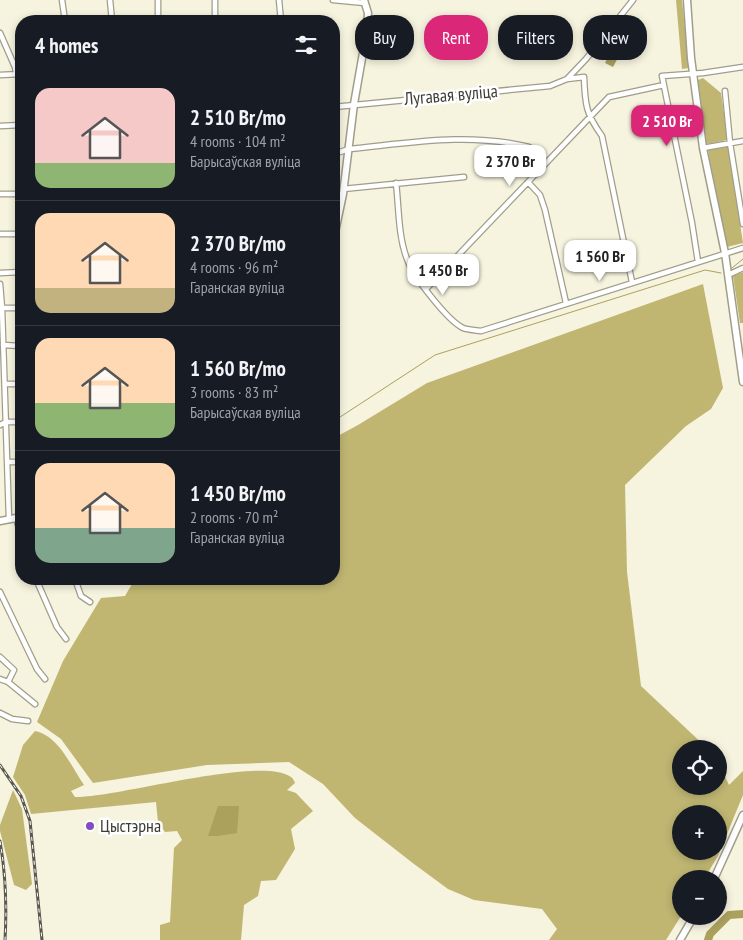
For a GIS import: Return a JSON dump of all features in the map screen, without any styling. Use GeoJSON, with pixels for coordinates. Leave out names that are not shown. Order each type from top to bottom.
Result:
{"type":"FeatureCollection","features":[{"type":"Feature","properties":{"kind":"street"},"geometry":{"type":"LineString","coordinates":[[62,0],[64,15]]}},
{"type":"Feature","properties":{"kind":"street"},"geometry":{"type":"LineString","coordinates":[[110,0],[111,15]]}},
{"type":"Feature","properties":{"kind":"street"},"geometry":{"type":"LineString","coordinates":[[158,0],[158,15]]}},
{"type":"Feature","properties":{"kind":"street"},"geometry":{"type":"LineString","coordinates":[[215,0],[215,15]]}},
{"type":"Feature","properties":{"kind":"street"},"geometry":{"type":"LineString","coordinates":[[279,0],[280,15]]}},
{"type":"Feature","properties":{"kind":"street"},"geometry":{"type":"LineString","coordinates":[[332,0],[365,1],[368,13],[340,206]]}},
{"type":"Feature","properties":{"kind":"street"},"geometry":{"type":"LineString","coordinates":[[567,79],[586,59],[633,0]]}},
{"type":"Feature","properties":{"kind":"street"},"geometry":{"type":"LineString","coordinates":[[687,0],[693,73],[704,148],[739,326],[743,382]]}},
{"type":"Feature","properties":{"kind":"street"},"geometry":{"type":"LineString","coordinates":[[0,33],[15,66]]}},
{"type":"Feature","properties":{"kind":"street"},"geometry":{"type":"LineString","coordinates":[[698,262],[692,223],[662,76],[743,67]]}},
{"type":"Feature","properties":{"kind":"street"},"geometry":{"type":"LineString","coordinates":[[0,75],[15,74]]}},
{"type":"Feature","properties":{"kind":"street"},"geometry":{"type":"LineString","coordinates":[[567,79],[584,77],[584,96],[589,118],[602,136],[632,282]]}},
{"type":"Feature","properties":{"kind":"street","name":"Лугавая вуліца"},"geometry":{"type":"LineString","coordinates":[[340,106],[550,86],[567,79]]}},
{"type":"Feature","properties":{"kind":"street"},"geometry":{"type":"LineString","coordinates":[[426,289],[609,97],[664,85]]}},
{"type":"Feature","properties":{"kind":"street"},"geometry":{"type":"LineString","coordinates":[[725,91],[730,143],[743,224]]}},
{"type":"Feature","properties":{"kind":"street"},"geometry":{"type":"LineString","coordinates":[[0,126],[15,125]]}},
{"type":"Feature","properties":{"kind":"street"},"geometry":{"type":"LineString","coordinates":[[340,152],[349,149],[461,138],[505,141],[529,147]]}},
{"type":"Feature","properties":{"kind":"street"},"geometry":{"type":"LineString","coordinates":[[704,148],[743,141]]}},
{"type":"Feature","properties":{"kind":"street"},"geometry":{"type":"LineString","coordinates":[[340,193],[396,183],[464,177]]}},
{"type":"Feature","properties":{"kind":"street"},"geometry":{"type":"LineString","coordinates":[[528,182],[540,195],[545,210],[566,304]]}},
{"type":"Feature","properties":{"kind":"street"},"geometry":{"type":"LineString","coordinates":[[396,183],[402,241],[407,260],[445,313],[463,328],[482,331],[743,248]]}},
{"type":"Feature","properties":{"kind":"street"},"geometry":{"type":"LineString","coordinates":[[0,194],[15,194]]}},
{"type":"Feature","properties":{"kind":"street"},"geometry":{"type":"LineString","coordinates":[[0,234],[15,234]]}},
{"type":"Feature","properties":{"kind":"street"},"geometry":{"type":"LineString","coordinates":[[728,275],[743,268]]}},
{"type":"Feature","properties":{"kind":"street"},"geometry":{"type":"LineString","coordinates":[[0,273],[15,272]]}},
{"type":"Feature","properties":{"kind":"street"},"geometry":{"type":"LineString","coordinates":[[0,284],[3,345],[2,377],[5,384],[7,462],[15,518],[0,521]]}},
{"type":"Feature","properties":{"kind":"street"},"geometry":{"type":"LineString","coordinates":[[1,308],[15,308]]}},
{"type":"Feature","properties":{"kind":"street"},"geometry":{"type":"LineString","coordinates":[[3,345],[15,346]]}},
{"type":"Feature","properties":{"kind":"street"},"geometry":{"type":"LineString","coordinates":[[5,384],[15,384]]}},
{"type":"Feature","properties":{"kind":"street"},"geometry":{"type":"LineString","coordinates":[[0,425],[6,422],[15,422]]}},
{"type":"Feature","properties":{"kind":"street"},"geometry":{"type":"LineString","coordinates":[[7,462],[15,462]]}},
{"type":"Feature","properties":{"kind":"street"},"geometry":{"type":"LineString","coordinates":[[39,585],[57,628],[66,639]]}},
{"type":"Feature","properties":{"kind":"street"},"geometry":{"type":"LineString","coordinates":[[76,585],[81,596],[90,602]]}},
{"type":"Feature","properties":{"kind":"street"},"geometry":{"type":"LineString","coordinates":[[0,592],[37,669],[45,679]]}},
{"type":"Feature","properties":{"kind":"street"},"geometry":{"type":"LineString","coordinates":[[0,657],[14,670],[8,682]]}},
{"type":"Feature","properties":{"kind":"street"},"geometry":{"type":"LineString","coordinates":[[0,679],[8,682],[35,704]]}},
{"type":"Feature","properties":{"kind":"street"},"geometry":{"type":"LineString","coordinates":[[0,713],[12,719],[28,721]]}},
{"type":"Feature","properties":{"kind":"street"},"geometry":{"type":"LineString","coordinates":[[718,870],[743,816]]}},
{"type":"Feature","properties":{"kind":"street"},"geometry":{"type":"LineString","coordinates":[[680,940],[689,925]]}},
{"type":"Feature","properties":{"kind":"shaded area"},"geometry":{"type":"Polygon","coordinates":[[[676,0],[682,0],[689,68],[682,69],[676,0]]]}},
{"type":"Feature","properties":{"kind":"shaded area"},"geometry":{"type":"Polygon","coordinates":[[[606,60],[617,60],[613,67],[605,63],[606,60]]]}},
{"type":"Feature","properties":{"kind":"shaded area"},"geometry":{"type":"Polygon","coordinates":[[[703,78],[721,93],[728,140],[706,144],[698,80],[703,78]]]}},
{"type":"Feature","properties":{"kind":"shaded area"},"geometry":{"type":"Polygon","coordinates":[[[728,147],[743,243],[727,247],[708,150],[728,147]]]}},
{"type":"Feature","properties":{"kind":"shaded area"},"geometry":{"type":"Polygon","coordinates":[[[743,272],[743,323],[740,323],[733,276],[743,272]]]}},
{"type":"Feature","properties":{"kind":"shaded area"},"geometry":{"type":"Polygon","coordinates":[[[703,284],[723,388],[711,409],[686,426],[625,485],[627,572],[641,686],[698,740],[672,740],[672,795],[727,795],[727,781],[729,785],[743,771],[743,795],[727,834],[727,805],[672,805],[672,860],[716,860],[709,870],[672,870],[672,925],[675,925],[666,940],[549,940],[557,929],[542,909],[474,900],[448,889],[355,818],[323,784],[289,762],[207,765],[93,783],[61,739],[37,722],[63,661],[101,598],[125,596],[131,585],[340,585],[340,435],[427,383],[703,284]]]}},
{"type":"Feature","properties":{"kind":"shaded area"},"geometry":{"type":"Polygon","coordinates":[[[35,731],[43,734],[58,745],[84,785],[71,791],[75,797],[95,796],[188,779],[250,771],[275,772],[292,778],[295,783],[287,790],[296,793],[313,811],[291,829],[295,849],[276,880],[261,881],[258,896],[244,905],[241,940],[160,940],[160,925],[170,922],[174,848],[182,840],[177,831],[165,832],[158,822],[156,802],[31,814],[25,795],[13,777],[23,745],[35,731]]]}},
{"type":"Feature","properties":{"kind":"shaded area"},"geometry":{"type":"Polygon","coordinates":[[[13,790],[22,809],[32,884],[26,890],[14,885],[0,831],[0,825],[13,790]]]}},
{"type":"Feature","properties":{"kind":"shaded area"},"geometry":{"type":"Polygon","coordinates":[[[218,806],[239,806],[237,833],[208,836],[218,806]]]}},
{"type":"Feature","properties":{"kind":"waterway"},"geometry":{"type":"LineString","coordinates":[[732,268],[743,259]]}},
{"type":"Feature","properties":{"kind":"waterway"},"geometry":{"type":"LineString","coordinates":[[340,417],[435,355],[705,270],[721,273]]}},
{"type":"Feature","properties":{"kind":"waterway"},"geometry":{"type":"LineString","coordinates":[[708,940],[710,934],[729,915],[743,914]]}},
{"type":"Feature","properties":{"kind":"railway"},"geometry":{"type":"LineString","coordinates":[[0,765],[21,796],[30,821],[42,940]]}},
{"type":"Feature","properties":{"kind":"railway"},"geometry":{"type":"LineString","coordinates":[[0,841],[4,866],[5,940]]}},
{"type":"Feature","properties":{"kind":"place","name":"Цыстэрна"},"geometry":{"type":"Point","coordinates":[90,826]}}]}
